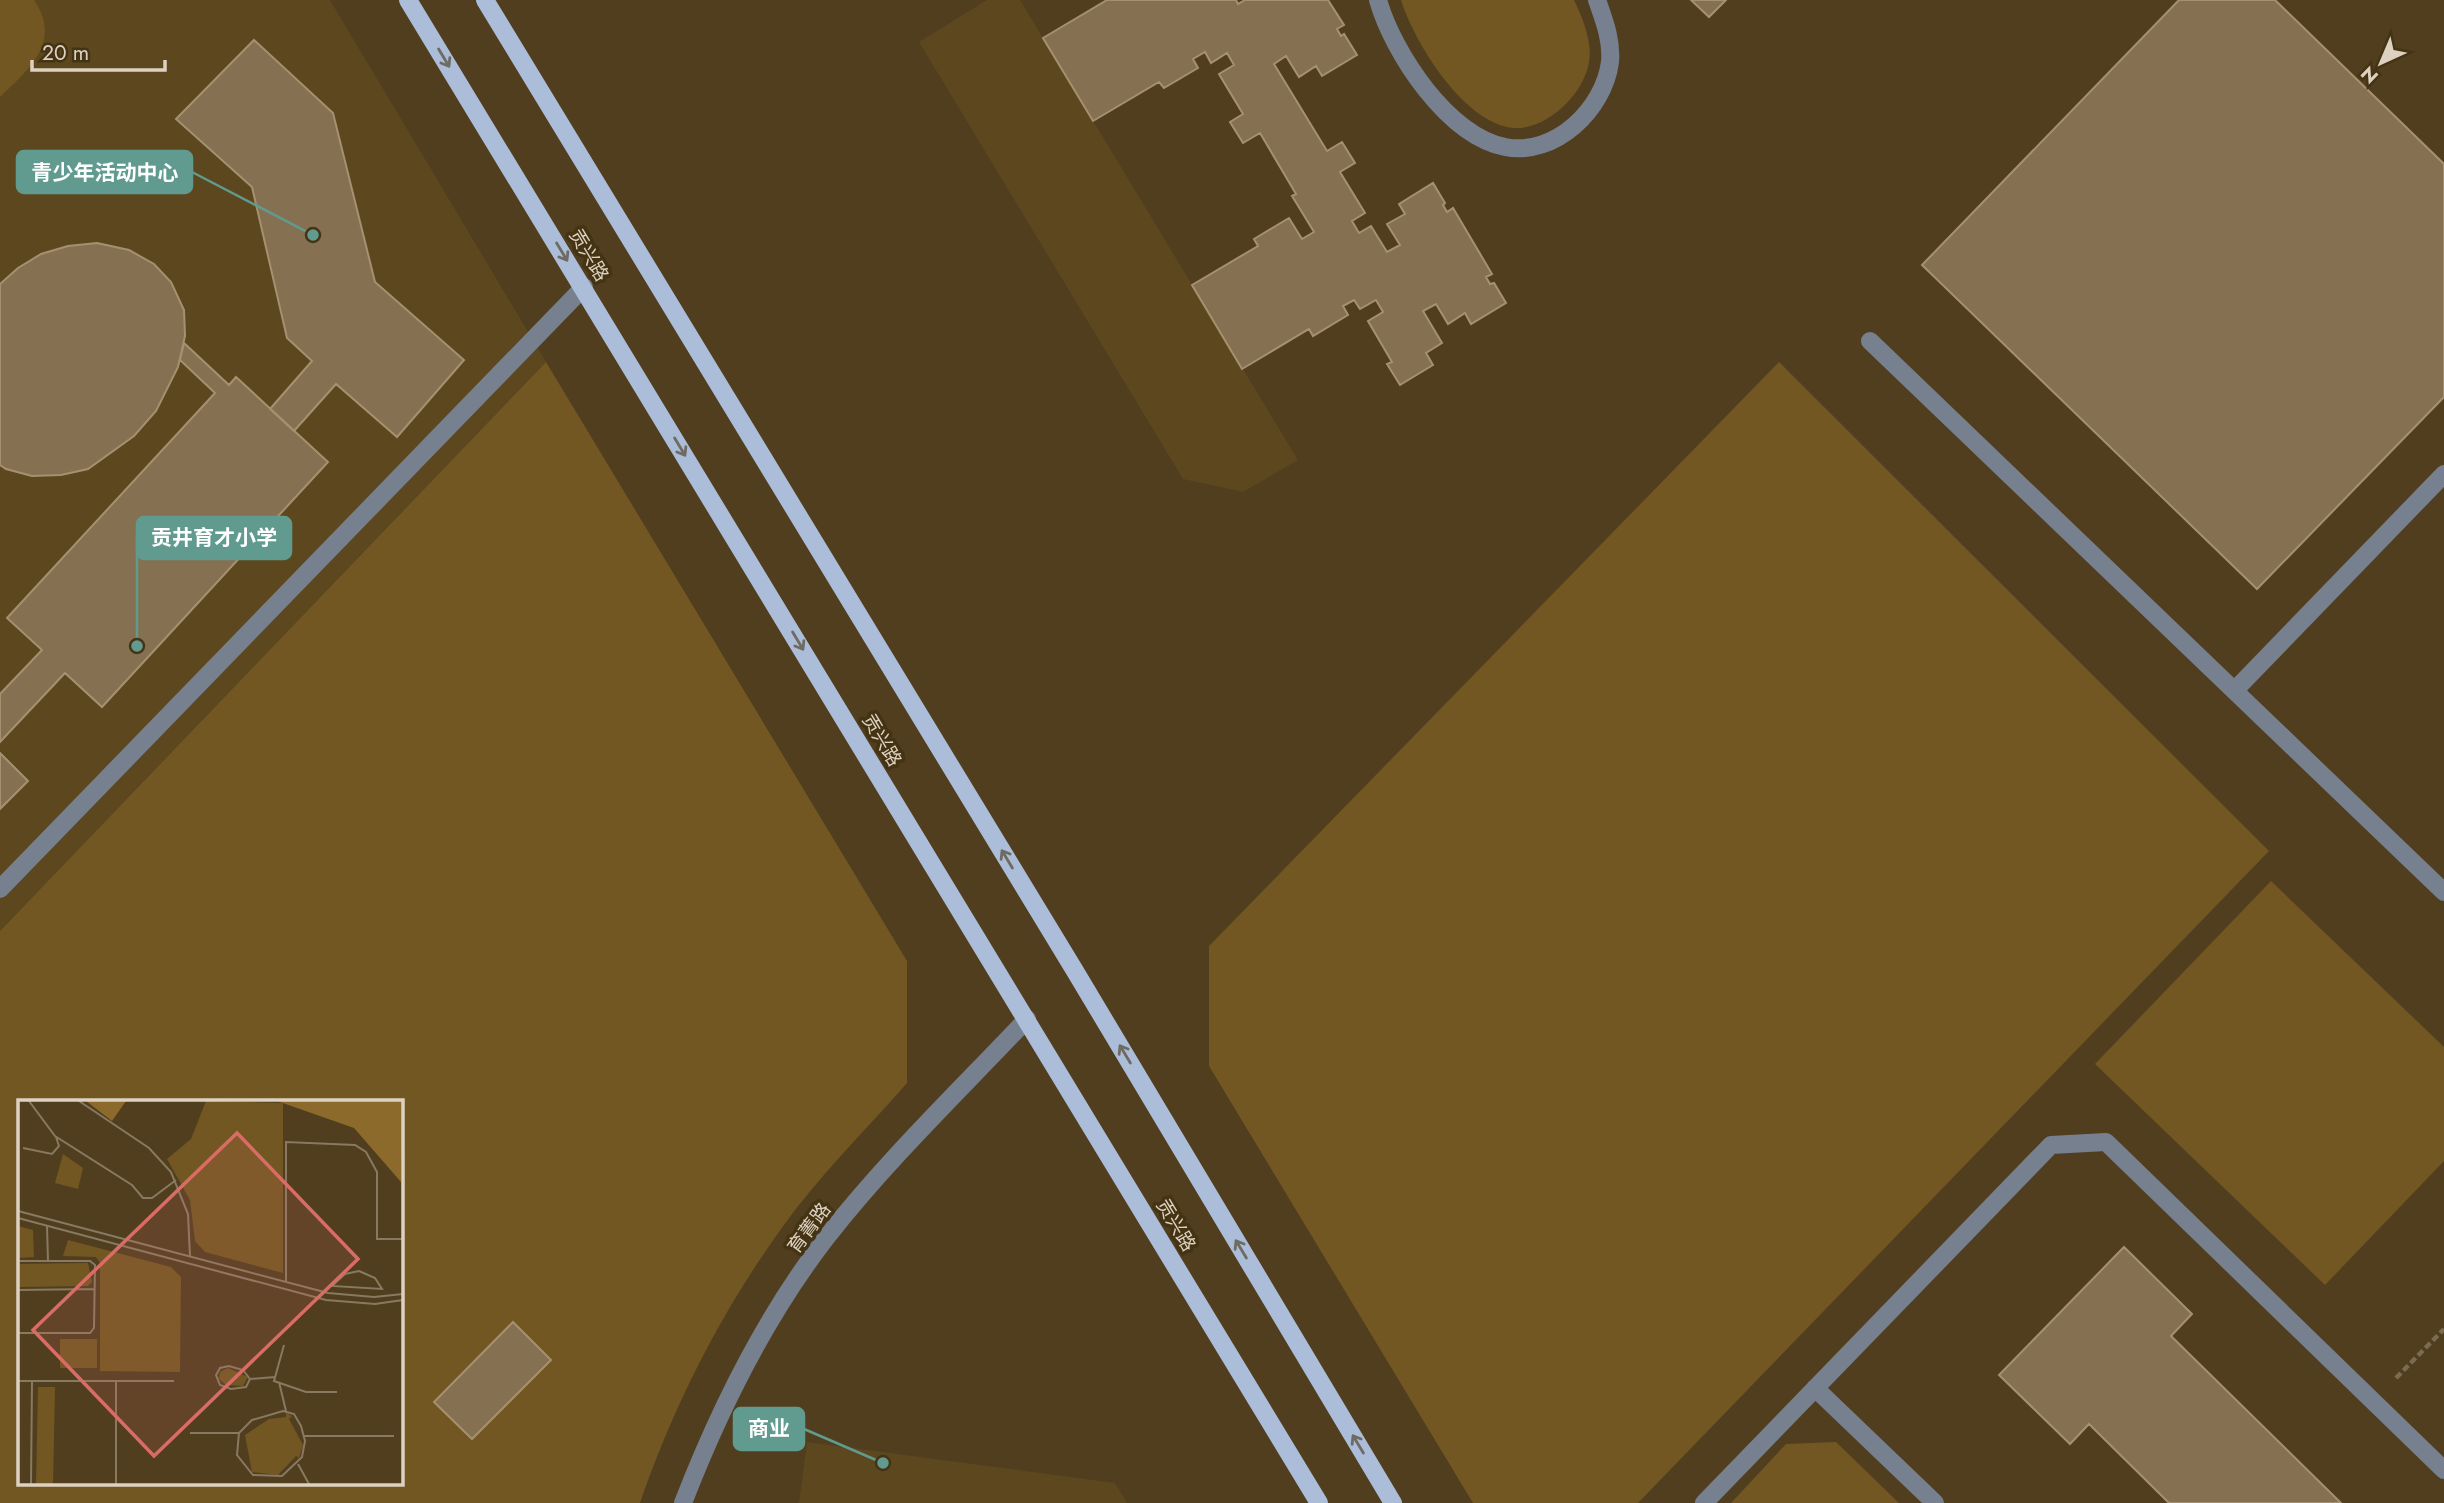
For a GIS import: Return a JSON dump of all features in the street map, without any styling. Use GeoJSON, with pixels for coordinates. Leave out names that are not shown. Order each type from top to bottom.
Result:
{"type":"FeatureCollection","features":[{"type":"Feature","properties":{"kind":"main road","name":"贡兴路"},"geometry":{"type":"LineString","coordinates":[[408,0],[1319,1503]]}},
{"type":"Feature","properties":{"kind":"main road"},"geometry":{"type":"LineString","coordinates":[[485,0],[1075,971],[1393,1503]]}},
{"type":"Feature","properties":{"kind":"street"},"geometry":{"type":"LineString","coordinates":[[1378,0],[1384,20],[1422,86],[1472,132],[1489,142],[1518,149],[1548,143],[1573,127],[1607,78],[1609,41],[1597,0]]}},
{"type":"Feature","properties":{"kind":"street"},"geometry":{"type":"LineString","coordinates":[[0,889],[583,287]]}},
{"type":"Feature","properties":{"kind":"street"},"geometry":{"type":"LineString","coordinates":[[1870,341],[2444,892]]}},
{"type":"Feature","properties":{"kind":"street"},"geometry":{"type":"LineString","coordinates":[[2235,690],[2444,474]]}},
{"type":"Feature","properties":{"kind":"street","name":"育菁路"},"geometry":{"type":"LineString","coordinates":[[683,1503],[703,1452],[743,1369],[787,1294],[825,1239],[881,1172],[1027,1019]]}},
{"type":"Feature","properties":{"kind":"street"},"geometry":{"type":"LineString","coordinates":[[1704,1503],[2051,1145],[2106,1142],[2444,1470]]}},
{"type":"Feature","properties":{"kind":"street"},"geometry":{"type":"LineString","coordinates":[[1815,1388],[1935,1503]]}},
{"type":"Feature","properties":{"kind":"path"},"geometry":{"type":"LineString","coordinates":[[2373,1402],[2444,1329]]}},
{"type":"Feature","properties":{"kind":"shaded area"},"geometry":{"type":"Polygon","coordinates":[[[0,0],[330,0],[546,362],[0,931],[0,0]]]}},
{"type":"Feature","properties":{"kind":"shaded area"},"geometry":{"type":"Polygon","coordinates":[[[0,0],[34,0],[42,15],[45,29],[43,42],[31,66],[0,97],[0,0]]]}},
{"type":"Feature","properties":{"kind":"shaded area"},"geometry":{"type":"Polygon","coordinates":[[[987,0],[1020,0],[1298,460],[1243,492],[1183,479],[919,42],[987,0]]]}},
{"type":"Feature","properties":{"kind":"shaded area"},"geometry":{"type":"Polygon","coordinates":[[[1401,0],[1574,0],[1588,39],[1590,55],[1586,74],[1562,108],[1539,123],[1514,128],[1495,123],[1460,97],[1444,78],[1417,37],[1401,0]]]}},
{"type":"Feature","properties":{"kind":"shaded area"},"geometry":{"type":"Polygon","coordinates":[[[546,362],[907,961],[907,1083],[810,1191],[738,1294],[683,1396],[640,1503],[0,1503],[0,931],[546,362]]]}},
{"type":"Feature","properties":{"kind":"shaded area"},"geometry":{"type":"Polygon","coordinates":[[[1779,362],[2269,851],[1638,1503],[1473,1503],[1209,1066],[1209,946],[1779,362]]]}},
{"type":"Feature","properties":{"kind":"shaded area"},"geometry":{"type":"Polygon","coordinates":[[[2271,881],[2444,1047],[2444,1161],[2325,1285],[2095,1064],[2271,881]]]}},
{"type":"Feature","properties":{"kind":"shaded area"},"geometry":{"type":"Polygon","coordinates":[[[807,1442],[1115,1483],[1127,1503],[799,1503],[807,1442]]]}},
{"type":"Feature","properties":{"kind":"shaded area"},"geometry":{"type":"Polygon","coordinates":[[[1836,1442],[1899,1503],[1731,1503],[1786,1444],[1836,1442]]]}},
{"type":"Feature","properties":{"kind":"building"},"geometry":{"type":"Polygon","coordinates":[[[1107,0],[1236,0],[1238,4],[1245,0],[1328,0],[1344,25],[1337,29],[1341,36],[1344,34],[1357,55],[1322,76],[1316,66],[1299,77],[1286,56],[1274,64],[1327,151],[1342,142],[1355,163],[1340,172],[1365,213],[1352,221],[1359,233],[1371,226],[1387,252],[1400,245],[1387,224],[1405,214],[1399,204],[1433,183],[1445,203],[1443,205],[1447,212],[1453,208],[1492,274],[1486,277],[1490,284],[1494,283],[1506,303],[1471,324],[1465,313],[1448,324],[1436,304],[1423,311],[1442,343],[1426,353],[1433,365],[1400,385],[1387,364],[1392,362],[1368,321],[1383,312],[1376,300],[1360,309],[1354,300],[1343,306],[1348,315],[1313,336],[1309,329],[1242,369],[1192,285],[1258,246],[1254,239],[1289,218],[1302,239],[1314,232],[1292,196],[1296,194],[1260,133],[1243,143],[1230,122],[1243,114],[1219,74],[1234,65],[1227,53],[1211,63],[1205,52],[1193,59],[1198,68],[1164,88],[1159,82],[1093,121],[1043,38],[1107,0]]]}},
{"type":"Feature","properties":{"kind":"building"},"geometry":{"type":"Polygon","coordinates":[[[1691,0],[1726,0],[1709,17],[1691,0]]]}},
{"type":"Feature","properties":{"kind":"building"},"geometry":{"type":"Polygon","coordinates":[[[2179,0],[2275,0],[2444,164],[2444,397],[2257,589],[1922,265],[2179,0]]]}},
{"type":"Feature","properties":{"kind":"building"},"geometry":{"type":"Polygon","coordinates":[[[254,40],[333,113],[375,282],[464,360],[397,437],[336,384],[294,431],[270,409],[312,361],[287,338],[252,187],[176,119],[254,40]]]}},
{"type":"Feature","properties":{"kind":"building"},"geometry":{"type":"Polygon","coordinates":[[[97,243],[129,250],[154,264],[171,282],[184,310],[185,336],[178,367],[156,411],[134,436],[88,469],[61,475],[32,476],[6,469],[0,465],[0,284],[18,268],[41,254],[68,246],[97,243]]]}},
{"type":"Feature","properties":{"kind":"building"},"geometry":{"type":"Polygon","coordinates":[[[184,343],[229,385],[236,377],[328,462],[102,707],[65,673],[0,742],[0,694],[42,650],[7,618],[215,393],[180,360],[184,343]]]}},
{"type":"Feature","properties":{"kind":"building"},"geometry":{"type":"Polygon","coordinates":[[[0,753],[28,781],[0,809],[0,753]]]}},
{"type":"Feature","properties":{"kind":"building"},"geometry":{"type":"Polygon","coordinates":[[[2124,1247],[2192,1314],[2171,1336],[2341,1503],[2169,1503],[2089,1424],[2070,1444],[1999,1375],[2124,1247]]]}},
{"type":"Feature","properties":{"kind":"building"},"geometry":{"type":"Polygon","coordinates":[[[513,1322],[551,1360],[472,1439],[434,1402],[513,1322]]]}},
{"type":"Feature","properties":{"kind":"place","name":"青少年活动中心"},"geometry":{"type":"Point","coordinates":[313,235]}},
{"type":"Feature","properties":{"kind":"place","name":"贡井育才小学"},"geometry":{"type":"Point","coordinates":[137,646]}},
{"type":"Feature","properties":{"kind":"place","name":"商业"},"geometry":{"type":"Point","coordinates":[883,1463]}}]}
